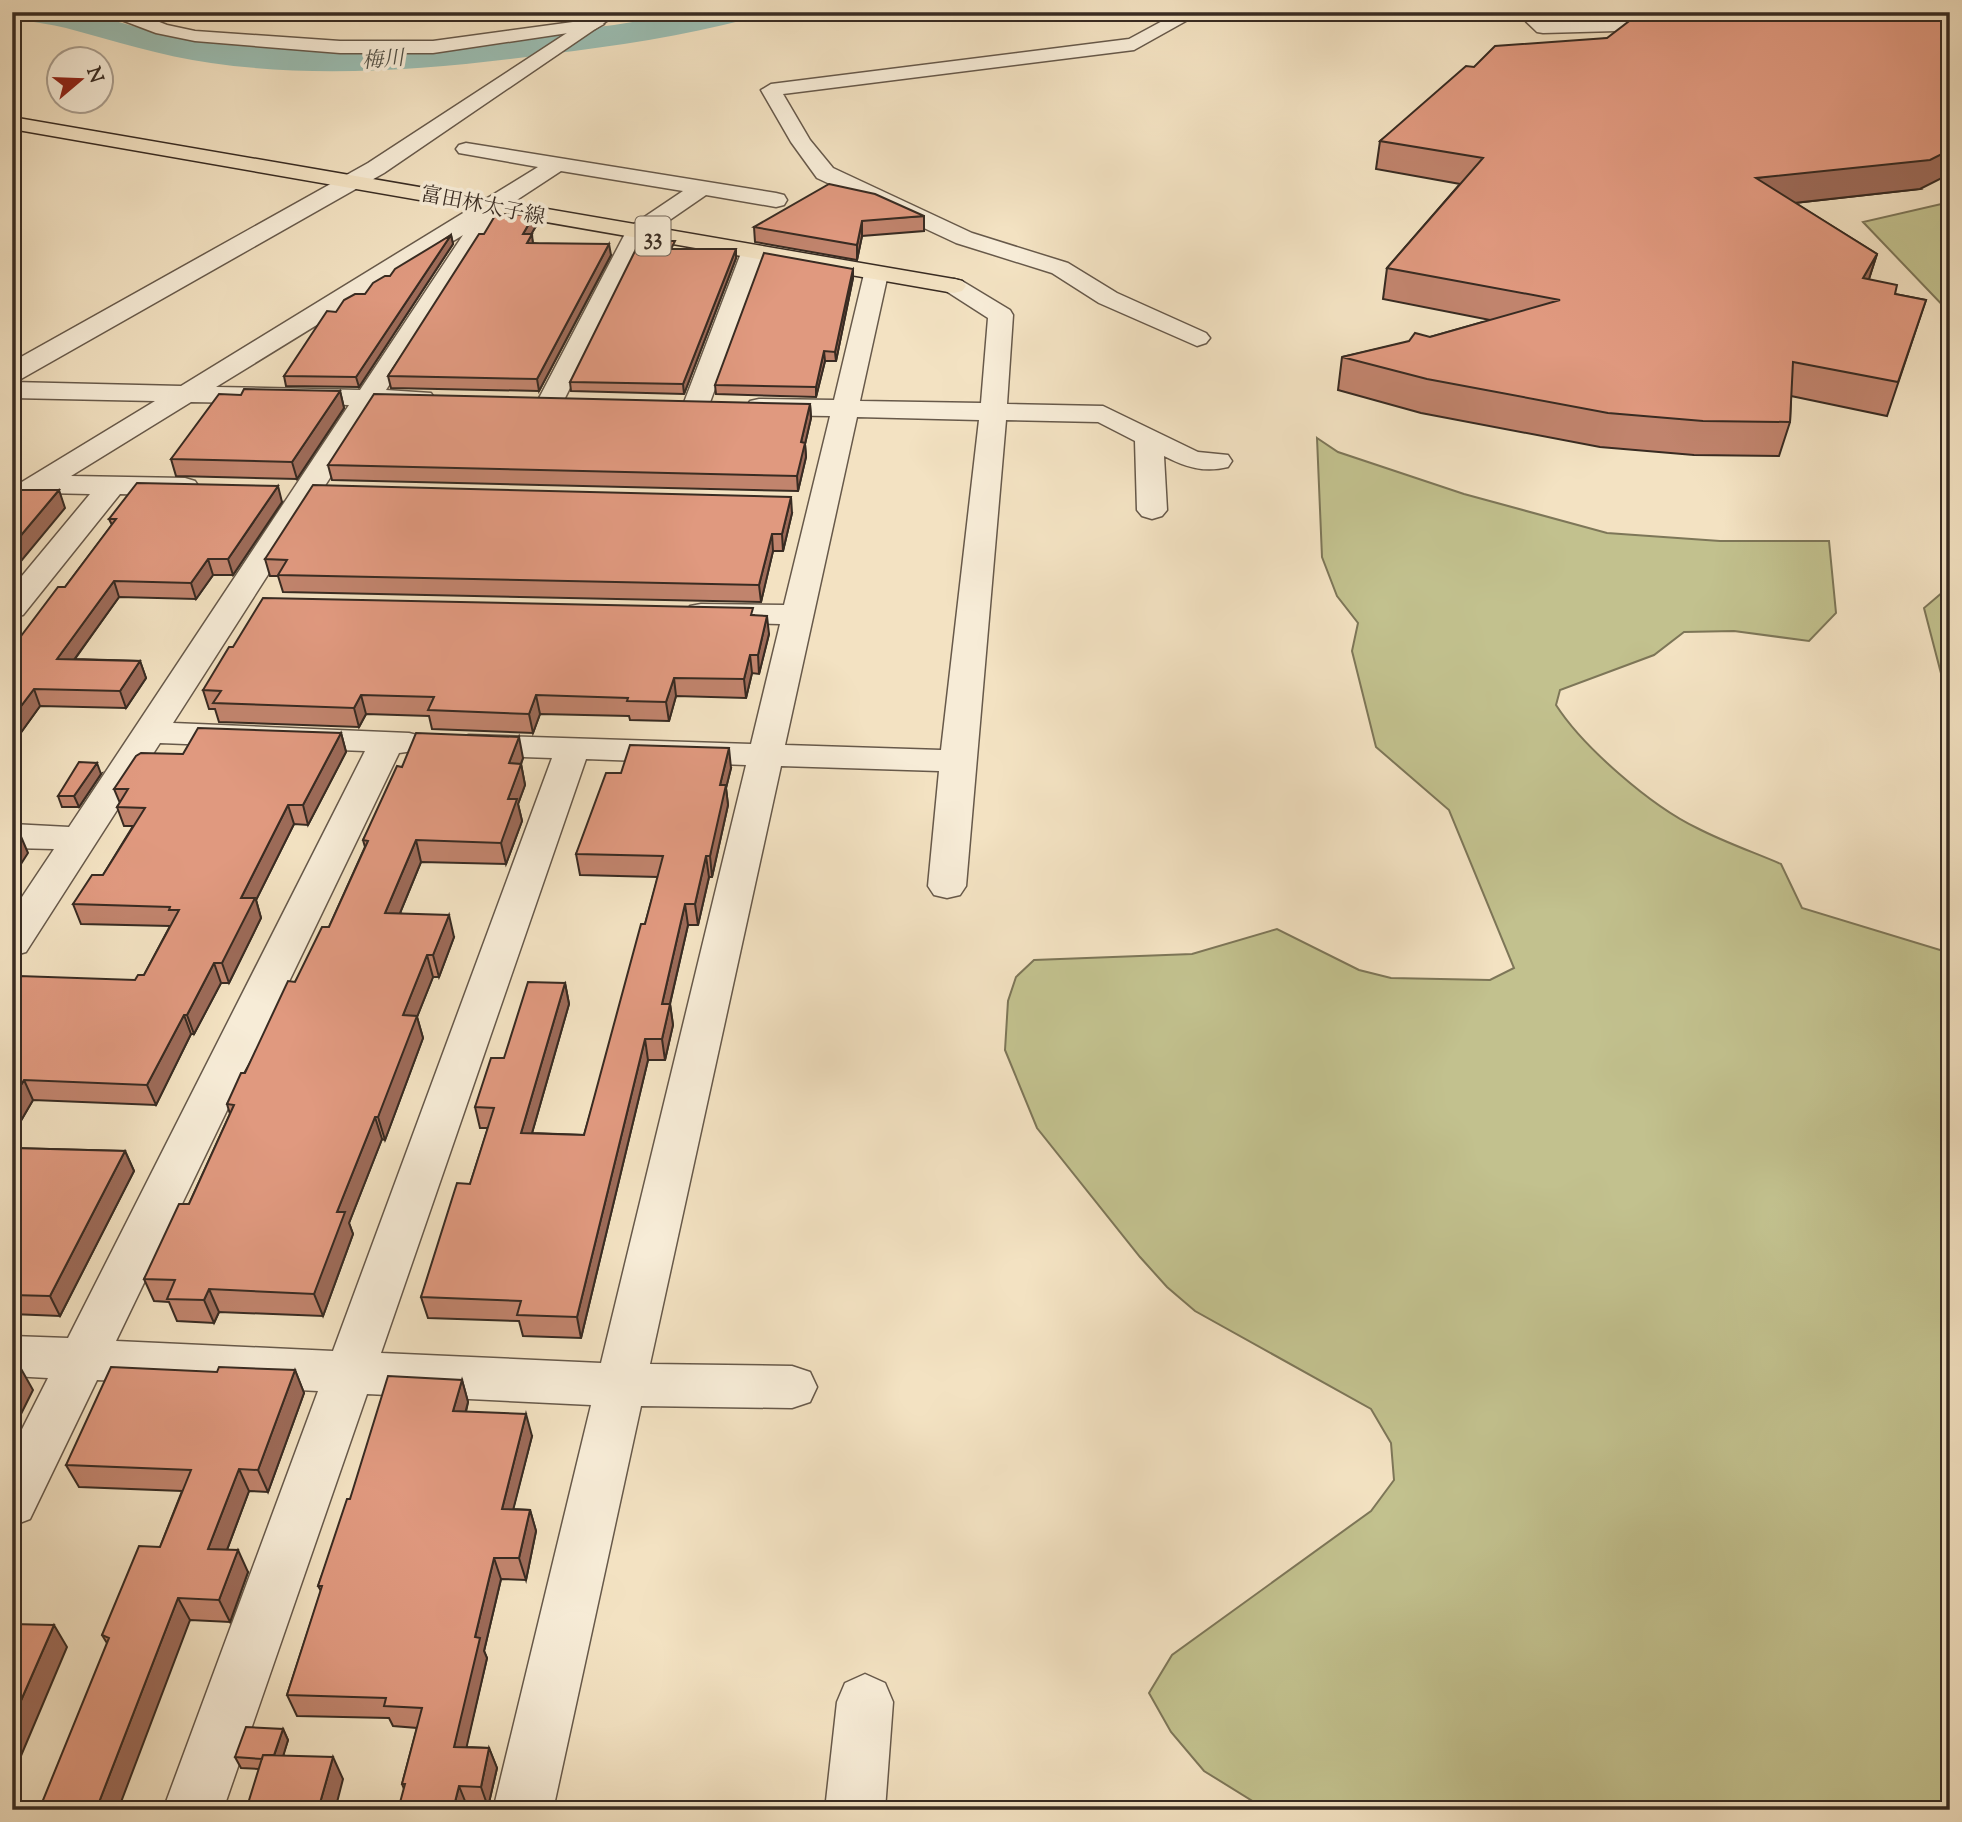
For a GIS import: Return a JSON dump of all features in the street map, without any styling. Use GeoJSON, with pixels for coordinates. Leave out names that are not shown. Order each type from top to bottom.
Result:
{"type":"FeatureCollection","features":[{"type":"Feature","properties":{"kind":"main road","name":"富田林太子線"},"geometry":{"type":"LineString","coordinates":[[12,123],[876,274],[974,276]]}},
{"type":"Feature","properties":{"kind":"street"},"geometry":{"type":"LineString","coordinates":[[117,12],[163,29],[195,36],[340,47],[433,47],[589,27]]}},
{"type":"Feature","properties":{"kind":"street"},"geometry":{"type":"LineString","coordinates":[[12,373],[354,181],[611,12]]}},
{"type":"Feature","properties":{"kind":"street"},"geometry":{"type":"LineString","coordinates":[[1193,12],[1134,44],[771,90],[802,142],[825,173],[964,238],[1060,268],[1108,298],[1197,338]]}},
{"type":"Feature","properties":{"kind":"street"},"geometry":{"type":"LineString","coordinates":[[1525,12],[1543,28],[1618,26],[1630,12]]}},
{"type":"Feature","properties":{"kind":"street"},"geometry":{"type":"LineString","coordinates":[[466,149],[776,200]]}},
{"type":"Feature","properties":{"kind":"street"},"geometry":{"type":"LineString","coordinates":[[12,500],[492,207],[557,164]]}},
{"type":"Feature","properties":{"kind":"street"},"geometry":{"type":"LineString","coordinates":[[550,402],[636,233],[702,188]]}},
{"type":"Feature","properties":{"kind":"street"},"geometry":{"type":"LineString","coordinates":[[12,943],[492,207]]}},
{"type":"Feature","properties":{"kind":"street"},"geometry":{"type":"LineString","coordinates":[[753,253],[683,405],[1103,414],[1193,460],[1218,461]]}},
{"type":"Feature","properties":{"kind":"street"},"geometry":{"type":"LineString","coordinates":[[947,886],[956,761],[994,412],[1000,315],[974,276],[1014,254]]}},
{"type":"Feature","properties":{"kind":"street"},"geometry":{"type":"LineString","coordinates":[[523,1810],[797,615],[810,503],[843,409],[876,274]]}},
{"type":"Feature","properties":{"kind":"street"},"geometry":{"type":"LineString","coordinates":[[12,390],[445,400]]}},
{"type":"Feature","properties":{"kind":"street"},"geometry":{"type":"LineString","coordinates":[[1149,438],[1152,510]]}},
{"type":"Feature","properties":{"kind":"street"},"geometry":{"type":"LineString","coordinates":[[39,484],[209,488]]}},
{"type":"Feature","properties":{"kind":"street"},"geometry":{"type":"LineString","coordinates":[[12,608],[112,485]]}},
{"type":"Feature","properties":{"kind":"street"},"geometry":{"type":"LineString","coordinates":[[233,603],[274,604]]}},
{"type":"Feature","properties":{"kind":"street"},"geometry":{"type":"LineString","coordinates":[[673,612],[797,615]]}},
{"type":"Feature","properties":{"kind":"street"},"geometry":{"type":"LineString","coordinates":[[150,732],[956,761]]}},
{"type":"Feature","properties":{"kind":"street"},"geometry":{"type":"LineString","coordinates":[[12,1503],[387,742]]}},
{"type":"Feature","properties":{"kind":"street"},"geometry":{"type":"LineString","coordinates":[[193,1810],[347,1373],[573,748]]}},
{"type":"Feature","properties":{"kind":"street"},"geometry":{"type":"LineString","coordinates":[[12,836],[80,839]]}},
{"type":"Feature","properties":{"kind":"street"},"geometry":{"type":"LineString","coordinates":[[12,1356],[619,1385],[792,1387]]}},
{"type":"Feature","properties":{"kind":"street"},"geometry":{"type":"LineString","coordinates":[[855,1810],[865,1702]]}},
{"type":"Feature","properties":{"kind":"shaded area"},"geometry":{"type":"Polygon","coordinates":[[[1950,202],[1950,313],[1863,222],[1950,202]]]}},
{"type":"Feature","properties":{"kind":"shaded area"},"geometry":{"type":"Polygon","coordinates":[[[1317,438],[1338,452],[1464,494],[1607,533],[1720,541],[1829,541],[1836,613],[1809,641],[1734,631],[1684,632],[1654,655],[1560,690],[1556,705],[1600,757],[1659,805],[1707,833],[1781,864],[1802,908],[1950,953],[1950,1810],[1267,1810],[1204,1771],[1171,1732],[1149,1693],[1172,1655],[1371,1511],[1394,1480],[1391,1443],[1371,1409],[1195,1311],[1167,1287],[1140,1257],[1037,1128],[1005,1050],[1008,1001],[1016,977],[1034,960],[1192,954],[1277,929],[1359,970],[1391,978],[1490,980],[1514,968],[1449,810],[1376,747],[1352,651],[1358,623],[1337,596],[1322,557],[1317,438]]]}},
{"type":"Feature","properties":{"kind":"shaded area"},"geometry":{"type":"Polygon","coordinates":[[[1950,586],[1950,708],[1924,608],[1950,586]]]}},
{"type":"Feature","properties":{"kind":"building"},"geometry":{"type":"Polygon","coordinates":[[[1641,12],[1950,12],[1950,150],[1930,160],[1756,178],[1877,254],[1863,278],[1897,285],[1895,294],[1926,300],[1898,382],[1793,362],[1790,422],[1703,421],[1608,413],[1427,379],[1342,357],[1409,341],[1415,333],[1430,337],[1560,300],[1387,268],[1483,158],[1380,141],[1466,66],[1474,67],[1495,46],[1607,38],[1641,12]]]}},
{"type":"Feature","properties":{"kind":"building"},"geometry":{"type":"Polygon","coordinates":[[[829,184],[875,194],[924,216],[862,221],[857,245],[754,227],[829,184]]]}},
{"type":"Feature","properties":{"kind":"building"},"geometry":{"type":"Polygon","coordinates":[[[496,214],[534,215],[523,234],[532,234],[527,243],[609,244],[537,379],[388,376],[479,234],[484,234],[496,214]]]}},
{"type":"Feature","properties":{"kind":"building"},"geometry":{"type":"Polygon","coordinates":[[[451,235],[356,377],[284,376],[327,311],[336,312],[344,300],[355,294],[365,294],[373,283],[390,276],[395,269],[451,235]]]}},
{"type":"Feature","properties":{"kind":"building"},"geometry":{"type":"Polygon","coordinates":[[[640,241],[675,241],[671,249],[736,249],[683,384],[570,382],[640,241]]]}},
{"type":"Feature","properties":{"kind":"building"},"geometry":{"type":"Polygon","coordinates":[[[764,253],[853,269],[835,352],[824,351],[816,387],[715,385],[764,253]]]}},
{"type":"Feature","properties":{"kind":"building"},"geometry":{"type":"Polygon","coordinates":[[[244,389],[340,391],[292,462],[171,459],[219,394],[241,395],[244,389]]]}},
{"type":"Feature","properties":{"kind":"building"},"geometry":{"type":"Polygon","coordinates":[[[374,394],[810,404],[801,442],[805,443],[797,476],[328,465],[374,394]]]}},
{"type":"Feature","properties":{"kind":"building"},"geometry":{"type":"Polygon","coordinates":[[[137,483],[278,486],[228,559],[208,559],[191,583],[114,581],[57,659],[140,661],[120,691],[34,689],[12,718],[12,648],[58,587],[65,587],[116,519],[109,519],[137,483]]]}},
{"type":"Feature","properties":{"kind":"building"},"geometry":{"type":"Polygon","coordinates":[[[313,485],[791,497],[782,534],[772,534],[759,585],[278,575],[287,560],[265,559],[313,485]]]}},
{"type":"Feature","properties":{"kind":"building"},"geometry":{"type":"Polygon","coordinates":[[[19,490],[59,490],[12,546],[12,494],[19,490]]]}},
{"type":"Feature","properties":{"kind":"building"},"geometry":{"type":"Polygon","coordinates":[[[263,598],[753,608],[751,615],[767,616],[758,655],[750,655],[744,679],[674,678],[666,702],[536,695],[529,714],[428,710],[434,697],[361,695],[354,708],[213,703],[221,691],[203,690],[263,598]]]}},
{"type":"Feature","properties":{"kind":"building"},"geometry":{"type":"Polygon","coordinates":[[[198,728],[341,733],[303,805],[288,805],[241,898],[255,898],[222,963],[214,963],[147,1085],[24,1080],[12,1100],[12,988],[19,976],[135,980],[138,975],[144,975],[179,910],[169,910],[170,907],[73,904],[92,875],[103,875],[145,808],[117,807],[128,789],[114,789],[136,756],[141,753],[183,754],[198,728]]]}},
{"type":"Feature","properties":{"kind":"building"},"geometry":{"type":"Polygon","coordinates":[[[416,733],[519,737],[509,763],[521,764],[508,799],[517,799],[501,843],[416,840],[385,913],[449,915],[433,955],[427,955],[403,1015],[417,1016],[337,1212],[345,1212],[314,1294],[209,1289],[204,1300],[167,1299],[175,1280],[144,1279],[179,1204],[189,1204],[234,1105],[227,1104],[241,1073],[245,1073],[288,981],[295,982],[322,927],[329,927],[368,841],[363,840],[397,766],[402,767],[416,733]]]}},
{"type":"Feature","properties":{"kind":"building"},"geometry":{"type":"Polygon","coordinates":[[[630,745],[729,748],[720,785],[726,785],[710,856],[706,856],[695,904],[685,904],[662,1004],[670,1004],[662,1039],[645,1039],[577,1317],[517,1315],[521,1301],[421,1297],[457,1183],[470,1184],[494,1108],[475,1107],[491,1058],[504,1058],[528,982],[565,983],[521,1133],[584,1135],[641,924],[645,924],[663,856],[576,854],[606,773],[621,773],[630,745]]]}},
{"type":"Feature","properties":{"kind":"building"},"geometry":{"type":"Polygon","coordinates":[[[79,762],[97,763],[74,796],[58,796],[79,762]]]}},
{"type":"Feature","properties":{"kind":"building"},"geometry":{"type":"Polygon","coordinates":[[[12,831],[19,832],[12,842],[12,831]]]}},
{"type":"Feature","properties":{"kind":"building"},"geometry":{"type":"Polygon","coordinates":[[[12,1148],[125,1151],[50,1296],[12,1295],[12,1148]]]}},
{"type":"Feature","properties":{"kind":"building"},"geometry":{"type":"Polygon","coordinates":[[[12,1366],[20,1367],[12,1383],[12,1366]]]}},
{"type":"Feature","properties":{"kind":"building"},"geometry":{"type":"Polygon","coordinates":[[[111,1367],[217,1372],[219,1367],[295,1370],[258,1470],[239,1469],[208,1549],[238,1550],[219,1600],[178,1598],[96,1810],[39,1810],[109,1638],[102,1635],[139,1546],[160,1547],[191,1470],[66,1465],[111,1367]]]}},
{"type":"Feature","properties":{"kind":"building"},"geometry":{"type":"Polygon","coordinates":[[[388,1376],[462,1380],[453,1411],[526,1414],[502,1509],[530,1510],[519,1558],[494,1558],[475,1637],[480,1638],[454,1747],[489,1748],[481,1787],[459,1786],[453,1810],[398,1810],[422,1708],[384,1706],[386,1698],[287,1695],[322,1586],[318,1586],[347,1499],[350,1499],[388,1376]]]}},
{"type":"Feature","properties":{"kind":"building"},"geometry":{"type":"Polygon","coordinates":[[[12,1624],[54,1625],[12,1721],[12,1624]]]}},
{"type":"Feature","properties":{"kind":"building"},"geometry":{"type":"Polygon","coordinates":[[[246,1727],[283,1729],[274,1755],[263,1755],[262,1759],[235,1757],[246,1727]]]}},
{"type":"Feature","properties":{"kind":"building"},"geometry":{"type":"Polygon","coordinates":[[[263,1755],[333,1757],[318,1810],[246,1810],[263,1755]]]}},
{"type":"Feature","properties":{"kind":"waterway","name":"梅川"},"geometry":{"type":"LineString","coordinates":[[31,12],[73,20],[158,44],[213,53],[303,60],[393,59],[528,47],[655,30],[736,12]]}}]}
